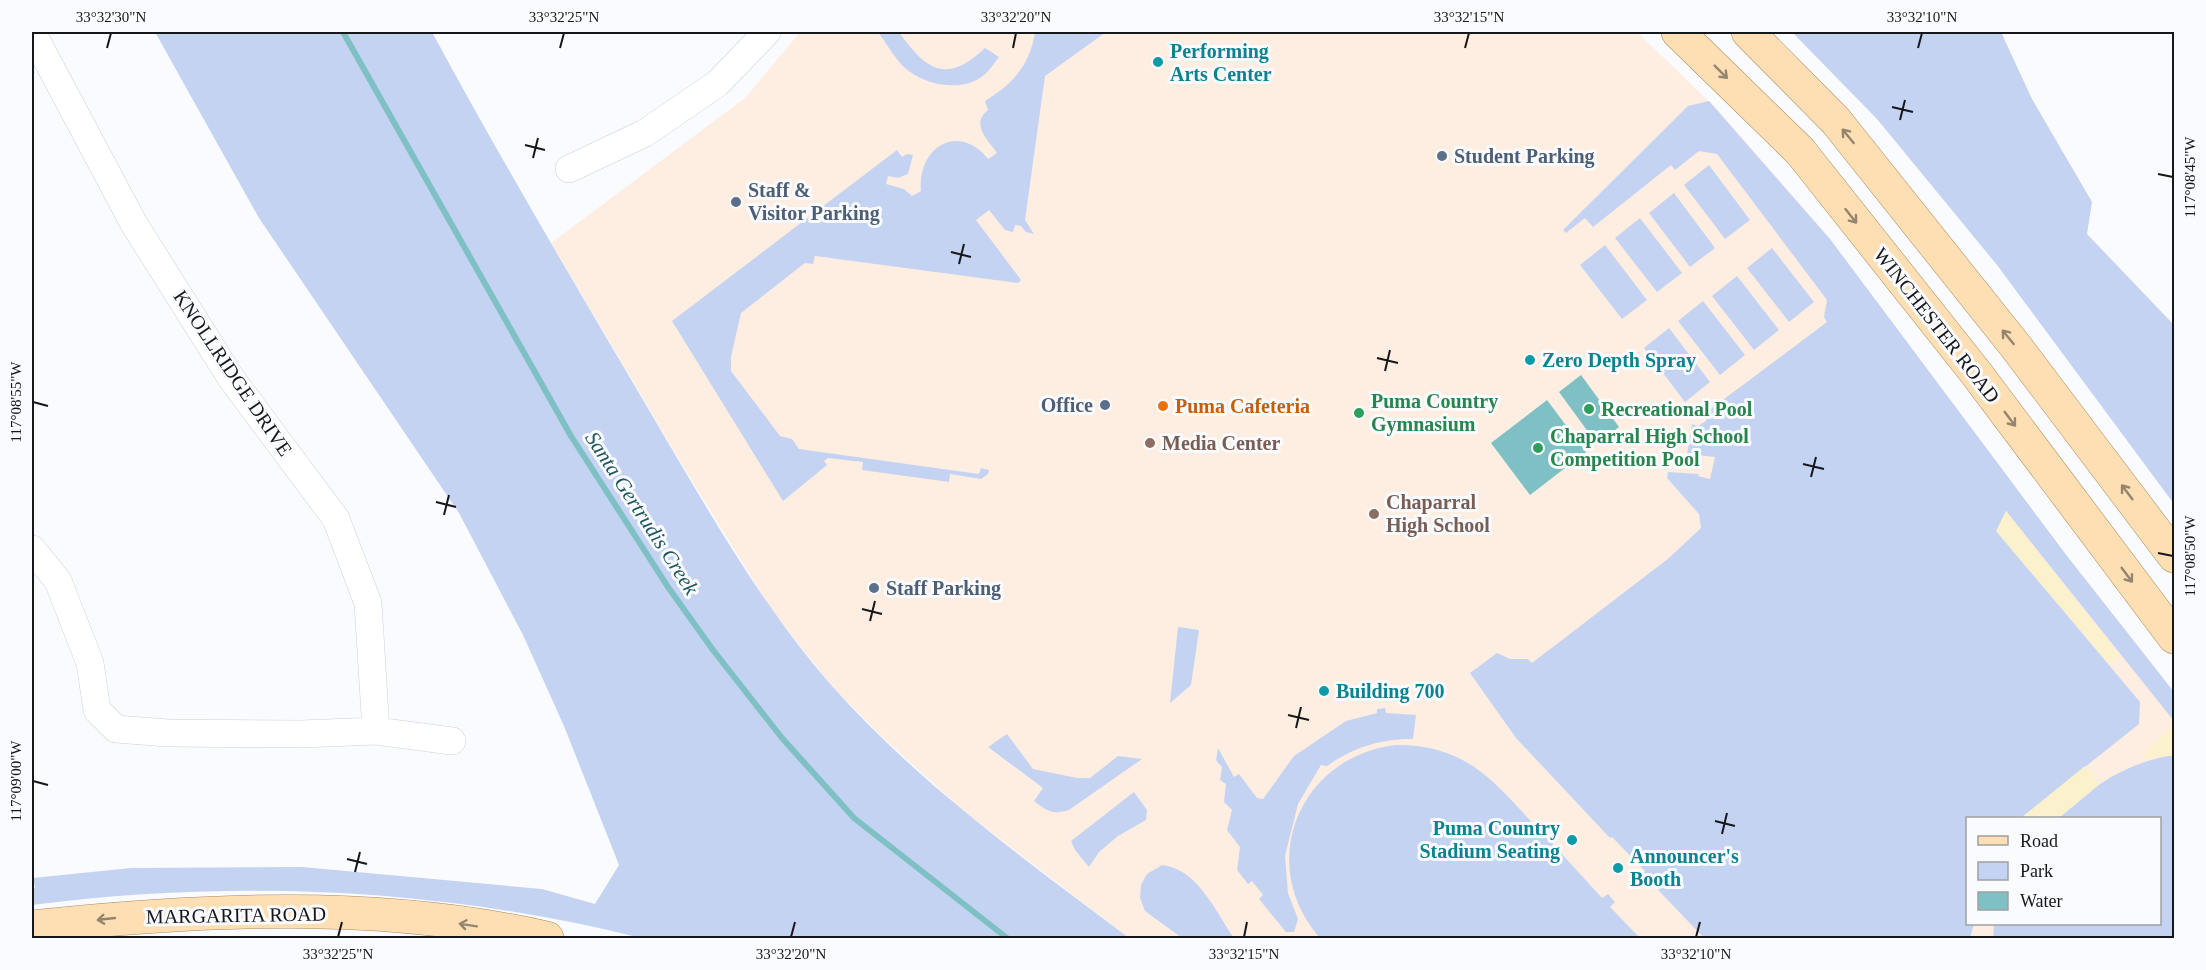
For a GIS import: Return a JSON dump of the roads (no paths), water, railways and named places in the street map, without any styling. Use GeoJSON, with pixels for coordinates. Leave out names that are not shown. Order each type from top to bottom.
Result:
{"type":"FeatureCollection","features":[{"type":"Feature","properties":{"kind":"main road","name":"WINCHESTER ROAD"},"geometry":{"type":"LineString","coordinates":[[1678,32],[1800,151],[1976,373],[2175,638]]}},
{"type":"Feature","properties":{"kind":"main road"},"geometry":{"type":"LineString","coordinates":[[1748,32],[1836,121],[2017,348],[2175,556]]}},
{"type":"Feature","properties":{"kind":"main road","name":"MARGARITA ROAD"},"geometry":{"type":"LineString","coordinates":[[32,927],[142,915],[330,913],[451,922],[547,939]]}},
{"type":"Feature","properties":{"kind":"street","name":"KNOLLRIDGE DRIVE"},"geometry":{"type":"LineString","coordinates":[[32,32],[134,224],[231,378],[336,519],[368,603],[376,731]]}},
{"type":"Feature","properties":{"kind":"street"},"geometry":{"type":"LineString","coordinates":[[569,169],[645,133],[718,82],[767,32]]}},
{"type":"Feature","properties":{"kind":"street"},"geometry":{"type":"LineString","coordinates":[[32,549],[58,581],[90,663],[97,710],[116,729],[168,733],[301,734],[376,731],[452,741]]}},
{"type":"Feature","properties":{"kind":"water","name":"Recreational Pool"},"geometry":{"type":"Polygon","coordinates":[[[1581,375],[1619,427],[1597,444],[1559,392],[1581,375]]]}},
{"type":"Feature","properties":{"kind":"water","name":"Chaparral High School Competition Pool"},"geometry":{"type":"Polygon","coordinates":[[[1547,400],[1586,452],[1530,495],[1491,443],[1547,400]]]}},
{"type":"Feature","properties":{"kind":"waterway","name":"Santa Gertrudis Creek"},"geometry":{"type":"LineString","coordinates":[[343,32],[571,436],[668,587],[713,650],[782,738],[854,818],[1007,938]]}},
{"type":"Feature","properties":{"kind":"place","name":"Performing Arts Center"},"geometry":{"type":"Point","coordinates":[1158,62]}},
{"type":"Feature","properties":{"kind":"place","name":"Student Parking"},"geometry":{"type":"Point","coordinates":[1442,156]}},
{"type":"Feature","properties":{"kind":"place","name":"Staff & Visitor Parking"},"geometry":{"type":"Point","coordinates":[736,202]}},
{"type":"Feature","properties":{"kind":"place","name":"Zero Depth Spray"},"geometry":{"type":"Point","coordinates":[1530,360]}},
{"type":"Feature","properties":{"kind":"place","name":"Office"},"geometry":{"type":"Point","coordinates":[1105,405]}},
{"type":"Feature","properties":{"kind":"place","name":"Puma Cafeteria"},"geometry":{"type":"Point","coordinates":[1163,406]}},
{"type":"Feature","properties":{"kind":"place","name":"Recreational Pool"},"geometry":{"type":"Point","coordinates":[1589,409]}},
{"type":"Feature","properties":{"kind":"place","name":"Puma Country Gymnasium"},"geometry":{"type":"Point","coordinates":[1359,413]}},
{"type":"Feature","properties":{"kind":"place","name":"Media Center"},"geometry":{"type":"Point","coordinates":[1150,443]}},
{"type":"Feature","properties":{"kind":"place","name":"Chaparral High School Competition Pool"},"geometry":{"type":"Point","coordinates":[1538,448]}},
{"type":"Feature","properties":{"kind":"place","name":"Chaparral High School"},"geometry":{"type":"Point","coordinates":[1374,514]}},
{"type":"Feature","properties":{"kind":"place","name":"Staff Parking"},"geometry":{"type":"Point","coordinates":[874,588]}},
{"type":"Feature","properties":{"kind":"place","name":"Building 700"},"geometry":{"type":"Point","coordinates":[1324,691]}},
{"type":"Feature","properties":{"kind":"place","name":"Puma Country Stadium Seating"},"geometry":{"type":"Point","coordinates":[1572,840]}},
{"type":"Feature","properties":{"kind":"place","name":"Announcer's Booth"},"geometry":{"type":"Point","coordinates":[1618,868]}}]}
